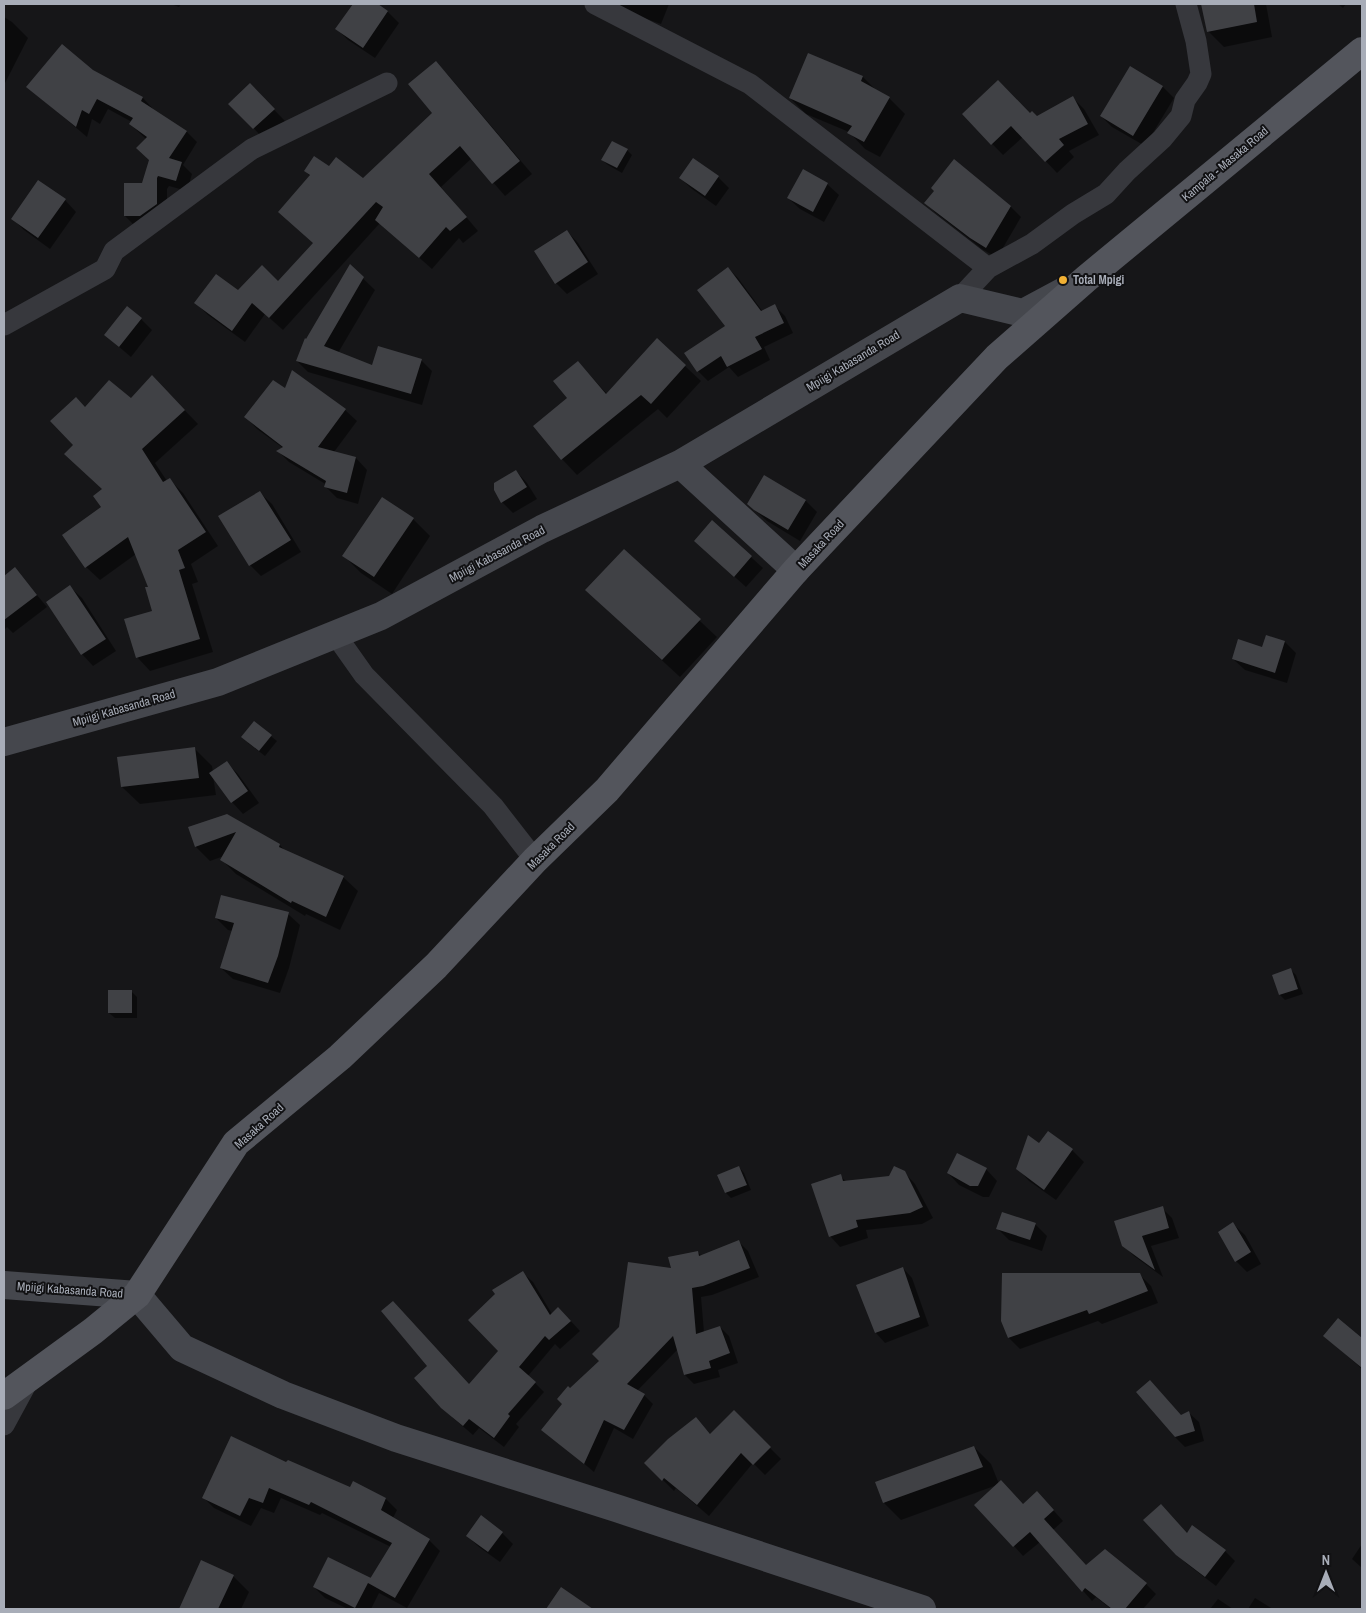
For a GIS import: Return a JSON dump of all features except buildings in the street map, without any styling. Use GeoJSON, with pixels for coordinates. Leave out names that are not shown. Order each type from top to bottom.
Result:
{"type":"FeatureCollection","features":[{"type":"Feature","properties":{"kind":"main road","name":"Kampala - Masaka Road"},"geometry":{"type":"LineString","coordinates":[[1088,278],[1362,51]]}},
{"type":"Feature","properties":{"kind":"main road"},"geometry":{"type":"LineString","coordinates":[[960,298],[1023,313],[1088,278]]}},
{"type":"Feature","properties":{"kind":"main road","name":"Masaka Road"},"geometry":{"type":"LineString","coordinates":[[4,1396],[93,1331],[137,1295],[236,1143],[340,1056],[429,972],[535,860],[607,790],[796,570],[997,357],[1088,278]]}},
{"type":"Feature","properties":{"kind":"main road","name":"Mpiigi Kabasanda Road"},"geometry":{"type":"LineString","coordinates":[[4,742],[218,682],[381,616],[542,529],[680,464],[960,298]]}},
{"type":"Feature","properties":{"kind":"main road"},"geometry":{"type":"LineString","coordinates":[[680,464],[796,570]]}},
{"type":"Feature","properties":{"kind":"main road","name":"Mpiigi Kabasanda Road"},"geometry":{"type":"LineString","coordinates":[[4,1285],[137,1295]]}},
{"type":"Feature","properties":{"kind":"main road"},"geometry":{"type":"LineString","coordinates":[[137,1295],[182,1348],[283,1395],[396,1438],[620,1509],[922,1609]]}},
{"type":"Feature","properties":{"kind":"street"},"geometry":{"type":"LineString","coordinates":[[595,4],[750,84],[988,268]]}},
{"type":"Feature","properties":{"kind":"street"},"geometry":{"type":"LineString","coordinates":[[960,298],[988,268],[1032,244],[1073,214],[1106,194],[1127,171],[1162,139],[1181,116],[1186,100],[1197,83],[1200,74],[1196,41],[1186,4]]}},
{"type":"Feature","properties":{"kind":"street"},"geometry":{"type":"LineString","coordinates":[[4,325],[105,269],[114,251],[252,149],[387,83]]}},
{"type":"Feature","properties":{"kind":"street"},"geometry":{"type":"LineString","coordinates":[[334,634],[364,675],[493,806],[535,860]]}},
{"type":"Feature","properties":{"kind":"street"},"geometry":{"type":"LineString","coordinates":[[4,1425],[29,1379]]}},
{"type":"Feature","properties":{"kind":"place","name":"Total Mpigi"},"geometry":{"type":"Point","coordinates":[1063,280]}}]}
